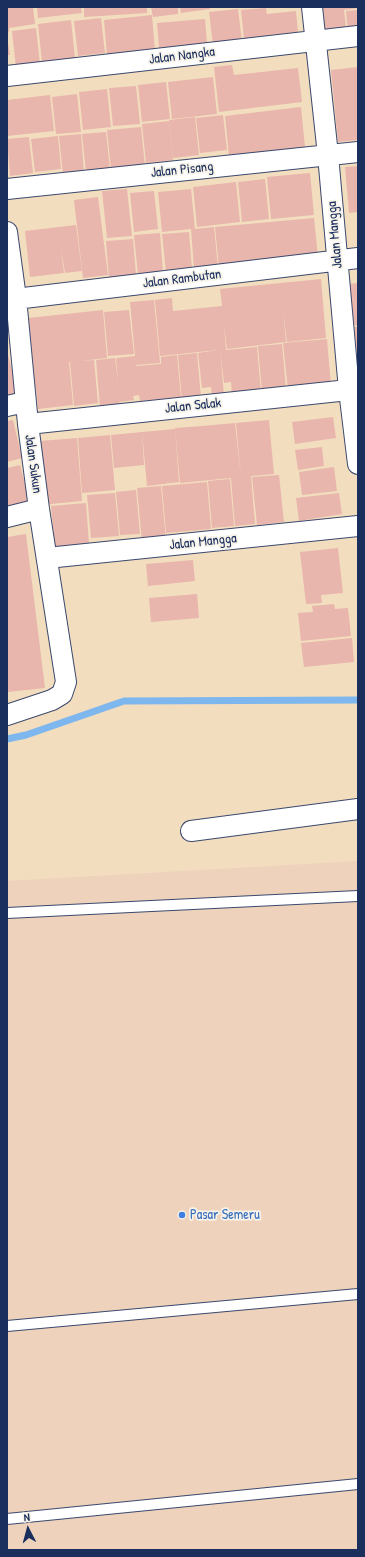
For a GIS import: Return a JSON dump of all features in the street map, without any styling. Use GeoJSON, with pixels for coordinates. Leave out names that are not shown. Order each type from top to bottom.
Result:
{"type":"FeatureCollection","features":[{"type":"Feature","properties":{"kind":"street","name":"Jalan Mangga"},"geometry":{"type":"LineString","coordinates":[[312,7],[328,155],[337,260],[354,389],[358,464]]}},
{"type":"Feature","properties":{"kind":"street","name":"Jalan Nangka"},"geometry":{"type":"LineString","coordinates":[[7,76],[358,36]]}},
{"type":"Feature","properties":{"kind":"street","name":"Jalan Pisang"},"geometry":{"type":"LineString","coordinates":[[7,189],[358,152]]}},
{"type":"Feature","properties":{"kind":"street","name":"Jalan Sukun"},"geometry":{"type":"LineString","coordinates":[[7,232],[16,404],[28,424],[39,509],[66,682],[62,694],[52,700],[7,715]]}},
{"type":"Feature","properties":{"kind":"street","name":"Jalan Rambutan"},"geometry":{"type":"LineString","coordinates":[[11,299],[358,258]]}},
{"type":"Feature","properties":{"kind":"street","name":"Jalan Salak"},"geometry":{"type":"LineString","coordinates":[[28,424],[354,389]]}},
{"type":"Feature","properties":{"kind":"street"},"geometry":{"type":"LineString","coordinates":[[7,517],[39,509]]}},
{"type":"Feature","properties":{"kind":"street","name":"Jalan Mangga"},"geometry":{"type":"LineString","coordinates":[[47,558],[358,526]]}},
{"type":"Feature","properties":{"kind":"street"},"geometry":{"type":"LineString","coordinates":[[191,831],[358,809]]}},
{"type":"Feature","properties":{"kind":"lane"},"geometry":{"type":"LineString","coordinates":[[7,914],[358,896]]}},
{"type":"Feature","properties":{"kind":"lane"},"geometry":{"type":"LineString","coordinates":[[7,1326],[358,1294]]}},
{"type":"Feature","properties":{"kind":"lane"},"geometry":{"type":"LineString","coordinates":[[7,1519],[358,1484]]}},
{"type":"Feature","properties":{"kind":"shaded area","name":"Pasar Semeru"},"geometry":{"type":"Polygon","coordinates":[[[358,861],[358,1550],[7,1550],[7,881],[358,861]]]}},
{"type":"Feature","properties":{"kind":"building"},"geometry":{"type":"Polygon","coordinates":[[[7,7],[33,7],[35,24],[9,28],[9,32],[7,33],[7,7]]]}},
{"type":"Feature","properties":{"kind":"building"},"geometry":{"type":"Polygon","coordinates":[[[37,7],[81,7],[82,13],[38,18],[37,7]]]}},
{"type":"Feature","properties":{"kind":"building"},"geometry":{"type":"Polygon","coordinates":[[[84,7],[147,7],[147,13],[84,17],[84,7]]]}},
{"type":"Feature","properties":{"kind":"building"},"geometry":{"type":"Polygon","coordinates":[[[151,7],[178,7],[178,14],[153,17],[151,7]]]}},
{"type":"Feature","properties":{"kind":"building"},"geometry":{"type":"Polygon","coordinates":[[[180,7],[210,7],[210,9],[181,13],[180,7]]]}},
{"type":"Feature","properties":{"kind":"building"},"geometry":{"type":"Polygon","coordinates":[[[321,7],[358,8],[344,10],[346,27],[324,29],[321,7]]]}},
{"type":"Feature","properties":{"kind":"building"},"geometry":{"type":"Polygon","coordinates":[[[266,8],[267,14],[296,11],[298,32],[269,35],[269,37],[244,39],[241,10],[266,8]]]}},
{"type":"Feature","properties":{"kind":"building"},"geometry":{"type":"Polygon","coordinates":[[[238,9],[242,42],[213,45],[209,12],[238,9]]]}},
{"type":"Feature","properties":{"kind":"building"},"geometry":{"type":"Polygon","coordinates":[[[358,10],[358,31],[348,32],[346,11],[358,10]]]}},
{"type":"Feature","properties":{"kind":"building"},"geometry":{"type":"Polygon","coordinates":[[[152,15],[155,51],[107,55],[104,20],[152,15]]]}},
{"type":"Feature","properties":{"kind":"building"},"geometry":{"type":"Polygon","coordinates":[[[101,18],[105,53],[78,56],[74,21],[101,18]]]}},
{"type":"Feature","properties":{"kind":"building"},"geometry":{"type":"Polygon","coordinates":[[[205,19],[207,43],[159,48],[157,23],[205,19]]]}},
{"type":"Feature","properties":{"kind":"building"},"geometry":{"type":"Polygon","coordinates":[[[71,20],[75,58],[42,62],[38,24],[71,20]]]}},
{"type":"Feature","properties":{"kind":"building"},"geometry":{"type":"Polygon","coordinates":[[[36,28],[40,64],[16,67],[12,31],[36,28]]]}},
{"type":"Feature","properties":{"kind":"building"},"geometry":{"type":"Polygon","coordinates":[[[7,37],[10,55],[7,55],[7,37]]]}},
{"type":"Feature","properties":{"kind":"building"},"geometry":{"type":"Polygon","coordinates":[[[232,65],[234,75],[298,68],[302,102],[219,112],[214,67],[232,65]]]}},
{"type":"Feature","properties":{"kind":"building"},"geometry":{"type":"Polygon","coordinates":[[[358,67],[358,140],[338,142],[331,70],[358,67]]]}},
{"type":"Feature","properties":{"kind":"building"},"geometry":{"type":"Polygon","coordinates":[[[213,77],[217,114],[172,119],[168,82],[213,77]]]}},
{"type":"Feature","properties":{"kind":"building"},"geometry":{"type":"Polygon","coordinates":[[[166,82],[170,119],[142,122],[138,85],[166,82]]]}},
{"type":"Feature","properties":{"kind":"building"},"geometry":{"type":"Polygon","coordinates":[[[136,86],[140,124],[113,126],[109,88],[136,86]]]}},
{"type":"Feature","properties":{"kind":"building"},"geometry":{"type":"Polygon","coordinates":[[[107,89],[111,127],[83,130],[79,92],[107,89]]]}},
{"type":"Feature","properties":{"kind":"building"},"geometry":{"type":"Polygon","coordinates":[[[77,94],[81,132],[56,134],[52,97],[77,94]]]}},
{"type":"Feature","properties":{"kind":"building"},"geometry":{"type":"Polygon","coordinates":[[[50,95],[54,131],[7,136],[7,100],[50,95]]]}},
{"type":"Feature","properties":{"kind":"building"},"geometry":{"type":"Polygon","coordinates":[[[301,107],[305,147],[229,156],[225,116],[301,107]]]}},
{"type":"Feature","properties":{"kind":"building"},"geometry":{"type":"Polygon","coordinates":[[[223,115],[227,150],[200,153],[196,118],[223,115]]]}},
{"type":"Feature","properties":{"kind":"building"},"geometry":{"type":"Polygon","coordinates":[[[195,117],[199,155],[173,158],[169,120],[195,117]]]}},
{"type":"Feature","properties":{"kind":"building"},"geometry":{"type":"Polygon","coordinates":[[[169,121],[173,160],[146,163],[142,124],[169,121]]]}},
{"type":"Feature","properties":{"kind":"building"},"geometry":{"type":"Polygon","coordinates":[[[141,127],[145,166],[111,169],[107,130],[141,127]]]}},
{"type":"Feature","properties":{"kind":"building"},"geometry":{"type":"Polygon","coordinates":[[[106,132],[110,170],[86,172],[82,134],[106,132]]]}},
{"type":"Feature","properties":{"kind":"building"},"geometry":{"type":"Polygon","coordinates":[[[81,134],[84,173],[63,175],[59,136],[81,134]]]}},
{"type":"Feature","properties":{"kind":"building"},"geometry":{"type":"Polygon","coordinates":[[[58,136],[61,169],[35,172],[31,139],[58,136]]]}},
{"type":"Feature","properties":{"kind":"building"},"geometry":{"type":"Polygon","coordinates":[[[29,137],[33,173],[10,176],[7,139],[29,137]]]}},
{"type":"Feature","properties":{"kind":"building"},"geometry":{"type":"Polygon","coordinates":[[[358,166],[358,212],[349,213],[345,167],[358,166]]]}},
{"type":"Feature","properties":{"kind":"building"},"geometry":{"type":"Polygon","coordinates":[[[310,173],[314,215],[271,219],[267,177],[310,173]]]}},
{"type":"Feature","properties":{"kind":"building"},"geometry":{"type":"Polygon","coordinates":[[[265,179],[269,219],[242,222],[238,182],[265,179]]]}},
{"type":"Feature","properties":{"kind":"building"},"geometry":{"type":"Polygon","coordinates":[[[236,182],[240,222],[197,227],[193,187],[236,182]]]}},
{"type":"Feature","properties":{"kind":"building"},"geometry":{"type":"Polygon","coordinates":[[[127,189],[132,236],[107,238],[102,191],[127,189]]]}},
{"type":"Feature","properties":{"kind":"building"},"geometry":{"type":"Polygon","coordinates":[[[191,189],[195,229],[214,227],[218,267],[194,269],[191,229],[162,232],[158,192],[191,189]]]}},
{"type":"Feature","properties":{"kind":"building"},"geometry":{"type":"Polygon","coordinates":[[[154,191],[158,229],[134,232],[130,193],[154,191]]]}},
{"type":"Feature","properties":{"kind":"building"},"geometry":{"type":"Polygon","coordinates":[[[98,197],[108,275],[83,278],[74,200],[98,197]]]}},
{"type":"Feature","properties":{"kind":"building"},"geometry":{"type":"Polygon","coordinates":[[[314,218],[318,257],[219,267],[215,227],[314,218]]]}},
{"type":"Feature","properties":{"kind":"building"},"geometry":{"type":"Polygon","coordinates":[[[76,225],[82,271],[65,273],[61,248],[64,273],[30,277],[25,231],[76,225]]]}},
{"type":"Feature","properties":{"kind":"building"},"geometry":{"type":"Polygon","coordinates":[[[189,232],[192,269],[166,272],[162,234],[189,232]]]}},
{"type":"Feature","properties":{"kind":"building"},"geometry":{"type":"Polygon","coordinates":[[[160,233],[163,273],[138,275],[134,235],[160,233]]]}},
{"type":"Feature","properties":{"kind":"building"},"geometry":{"type":"Polygon","coordinates":[[[133,239],[136,275],[109,278],[106,241],[133,239]]]}},
{"type":"Feature","properties":{"kind":"building"},"geometry":{"type":"Polygon","coordinates":[[[321,279],[326,338],[287,342],[283,311],[286,342],[227,349],[224,326],[226,350],[257,347],[261,392],[232,395],[231,382],[224,383],[220,350],[224,395],[212,396],[211,387],[202,388],[198,353],[218,350],[160,356],[155,300],[172,298],[173,311],[222,306],[220,289],[321,279]]]}},
{"type":"Feature","properties":{"kind":"building"},"geometry":{"type":"Polygon","coordinates":[[[358,283],[358,325],[346,326],[348,284],[358,283]]]}},
{"type":"Feature","properties":{"kind":"building"},"geometry":{"type":"Polygon","coordinates":[[[154,300],[160,363],[136,366],[161,364],[161,357],[177,355],[181,397],[140,401],[139,395],[133,396],[134,400],[119,402],[120,405],[100,407],[96,360],[115,358],[118,382],[116,358],[135,356],[130,302],[154,300]]]}},
{"type":"Feature","properties":{"kind":"building"},"geometry":{"type":"Polygon","coordinates":[[[103,310],[107,358],[80,361],[94,360],[98,403],[74,406],[69,362],[73,405],[38,409],[36,388],[30,389],[28,318],[103,310]]]}},
{"type":"Feature","properties":{"kind":"building"},"geometry":{"type":"Polygon","coordinates":[[[129,310],[134,354],[108,356],[104,312],[129,310]]]}},
{"type":"Feature","properties":{"kind":"building"},"geometry":{"type":"Polygon","coordinates":[[[354,327],[358,327],[358,356],[357,356],[354,327]]]}},
{"type":"Feature","properties":{"kind":"building"},"geometry":{"type":"Polygon","coordinates":[[[327,339],[331,386],[288,390],[283,343],[327,339]]]}},
{"type":"Feature","properties":{"kind":"building"},"geometry":{"type":"Polygon","coordinates":[[[282,344],[286,389],[262,392],[258,346],[282,344]]]}},
{"type":"Feature","properties":{"kind":"building"},"geometry":{"type":"Polygon","coordinates":[[[197,353],[201,398],[182,400],[178,355],[197,353]]]}},
{"type":"Feature","properties":{"kind":"building"},"geometry":{"type":"Polygon","coordinates":[[[8,355],[18,393],[7,396],[7,356],[8,355]]]}},
{"type":"Feature","properties":{"kind":"building"},"geometry":{"type":"Polygon","coordinates":[[[333,417],[336,438],[295,444],[292,422],[333,417]]]}},
{"type":"Feature","properties":{"kind":"building"},"geometry":{"type":"Polygon","coordinates":[[[13,420],[22,458],[7,462],[7,421],[13,420]]]}},
{"type":"Feature","properties":{"kind":"building"},"geometry":{"type":"Polygon","coordinates":[[[269,420],[274,474],[251,476],[255,524],[235,526],[231,478],[180,483],[175,428],[235,423],[241,478],[236,423],[269,420]]]}},
{"type":"Feature","properties":{"kind":"building"},"geometry":{"type":"Polygon","coordinates":[[[175,429],[179,482],[147,486],[142,432],[175,429]]]}},
{"type":"Feature","properties":{"kind":"building"},"geometry":{"type":"Polygon","coordinates":[[[142,432],[144,465],[114,468],[111,435],[142,432]]]}},
{"type":"Feature","properties":{"kind":"building"},"geometry":{"type":"Polygon","coordinates":[[[110,435],[115,490],[82,493],[78,438],[110,435]]]}},
{"type":"Feature","properties":{"kind":"building"},"geometry":{"type":"Polygon","coordinates":[[[77,438],[82,501],[40,505],[40,441],[77,438]]]}},
{"type":"Feature","properties":{"kind":"building"},"geometry":{"type":"Polygon","coordinates":[[[322,447],[324,466],[298,470],[295,450],[322,447]]]}},
{"type":"Feature","properties":{"kind":"building"},"geometry":{"type":"Polygon","coordinates":[[[20,465],[30,503],[7,508],[7,468],[20,465]]]}},
{"type":"Feature","properties":{"kind":"building"},"geometry":{"type":"Polygon","coordinates":[[[334,467],[337,491],[302,495],[299,472],[334,467]]]}},
{"type":"Feature","properties":{"kind":"building"},"geometry":{"type":"Polygon","coordinates":[[[279,475],[284,522],[257,525],[252,477],[279,475]]]}},
{"type":"Feature","properties":{"kind":"building"},"geometry":{"type":"Polygon","coordinates":[[[230,479],[234,526],[212,528],[208,481],[230,479]]]}},
{"type":"Feature","properties":{"kind":"building"},"geometry":{"type":"Polygon","coordinates":[[[207,482],[211,529],[166,533],[162,486],[207,482]]]}},
{"type":"Feature","properties":{"kind":"building"},"geometry":{"type":"Polygon","coordinates":[[[161,486],[166,540],[142,542],[137,488],[161,486]]]}},
{"type":"Feature","properties":{"kind":"building"},"geometry":{"type":"Polygon","coordinates":[[[136,490],[140,534],[120,535],[116,492],[136,490]]]}},
{"type":"Feature","properties":{"kind":"building"},"geometry":{"type":"Polygon","coordinates":[[[115,493],[119,536],[91,538],[87,495],[115,493]]]}},
{"type":"Feature","properties":{"kind":"building"},"geometry":{"type":"Polygon","coordinates":[[[339,493],[342,514],[299,521],[296,498],[339,493]]]}},
{"type":"Feature","properties":{"kind":"building"},"geometry":{"type":"Polygon","coordinates":[[[86,503],[89,544],[55,547],[51,506],[86,503]]]}},
{"type":"Feature","properties":{"kind":"building"},"geometry":{"type":"Polygon","coordinates":[[[26,534],[45,688],[8,692],[7,537],[26,534]]]}},
{"type":"Feature","properties":{"kind":"building"},"geometry":{"type":"Polygon","coordinates":[[[338,548],[343,593],[321,595],[322,603],[306,604],[300,552],[338,548]]]}},
{"type":"Feature","properties":{"kind":"building"},"geometry":{"type":"Polygon","coordinates":[[[193,560],[195,581],[148,586],[146,564],[193,560]]]}},
{"type":"Feature","properties":{"kind":"building"},"geometry":{"type":"Polygon","coordinates":[[[197,594],[199,618],[151,622],[149,598],[197,594]]]}},
{"type":"Feature","properties":{"kind":"building"},"geometry":{"type":"Polygon","coordinates":[[[334,604],[335,609],[348,608],[351,636],[301,641],[298,613],[313,612],[312,606],[334,604]]]}},
{"type":"Feature","properties":{"kind":"building"},"geometry":{"type":"Polygon","coordinates":[[[352,638],[354,662],[304,667],[301,643],[352,638]]]}},
{"type":"Feature","properties":{"kind":"waterway"},"geometry":{"type":"LineString","coordinates":[[7,739],[26,735],[124,701],[358,700]]}},
{"type":"Feature","properties":{"kind":"place","name":"Pasar Semeru"},"geometry":{"type":"Point","coordinates":[182,1215]}}]}
